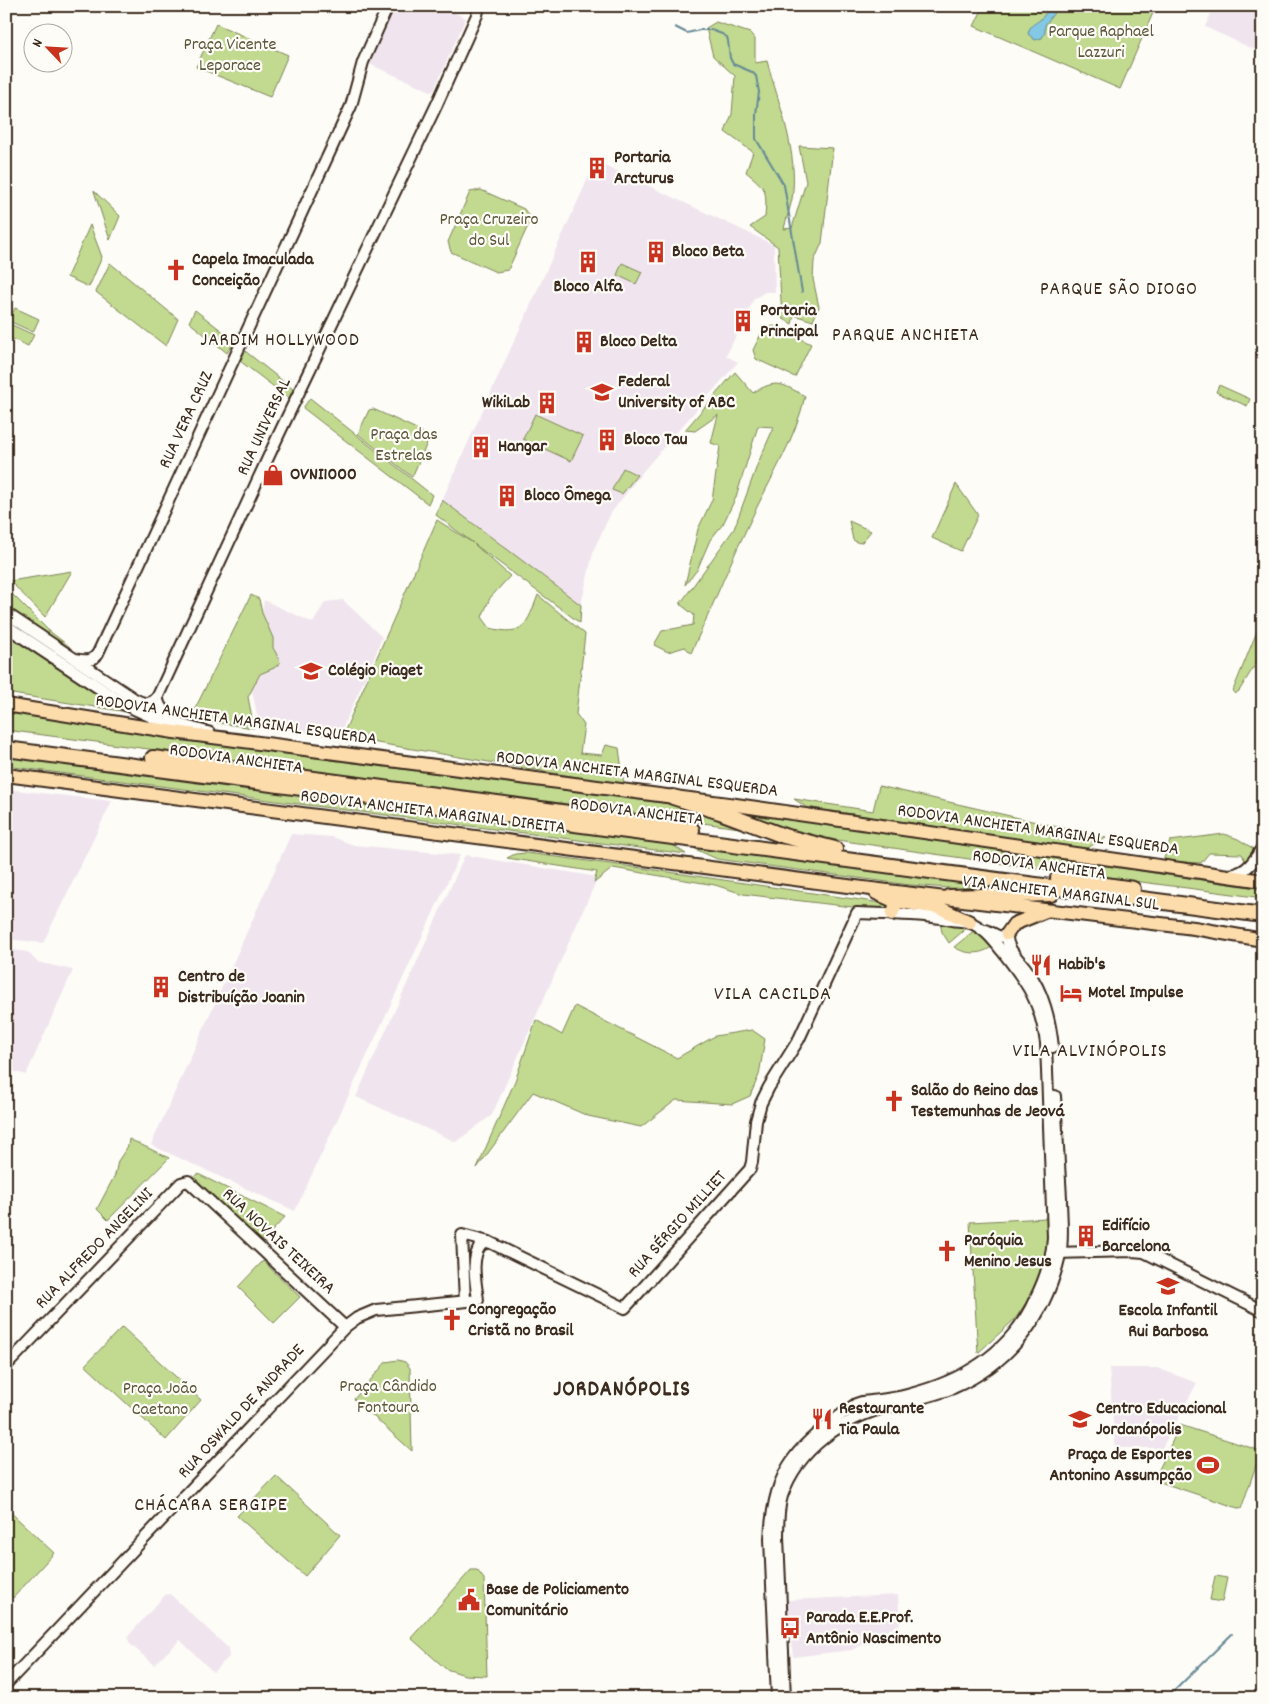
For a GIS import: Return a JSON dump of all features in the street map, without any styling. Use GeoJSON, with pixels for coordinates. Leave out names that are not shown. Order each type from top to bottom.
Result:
{"type":"FeatureCollection","features":[{"type":"Feature","properties":{"kind":"highway","name":"RODOVIA ANCHIETA MARGINAL ESQUERDA"},"geometry":{"type":"LineString","coordinates":[[6,704],[174,732],[736,805],[1263,881]]}},
{"type":"Feature","properties":{"kind":"highway","name":"RODOVIA ANCHIETA"},"geometry":{"type":"LineString","coordinates":[[6,740],[334,781],[1263,906]]}},
{"type":"Feature","properties":{"kind":"highway","name":"RODOVIA ANCHIETA"},"geometry":{"type":"LineString","coordinates":[[6,748],[1263,915]]}},
{"type":"Feature","properties":{"kind":"highway","name":"RODOVIA ANCHIETA MARGINAL DIREITA"},"geometry":{"type":"LineString","coordinates":[[6,775],[861,887]]}},
{"type":"Feature","properties":{"kind":"highway"},"geometry":{"type":"LineString","coordinates":[[673,797],[784,836],[835,849]]}},
{"type":"Feature","properties":{"kind":"highway"},"geometry":{"type":"LineString","coordinates":[[861,887],[893,907],[940,908],[975,925]]}},
{"type":"Feature","properties":{"kind":"highway","name":"VIA ANCHIETA MARGINAL SUL"},"geometry":{"type":"LineString","coordinates":[[861,887],[1194,928],[1263,940]]}},
{"type":"Feature","properties":{"kind":"highway"},"geometry":{"type":"LineString","coordinates":[[949,897],[1088,892]]}},
{"type":"Feature","properties":{"kind":"highway"},"geometry":{"type":"LineString","coordinates":[[1007,934],[1016,923],[1048,910]]}},
{"type":"Feature","properties":{"kind":"main road"},"geometry":{"type":"LineString","coordinates":[[6,626],[122,703],[154,718],[230,739]]}},
{"type":"Feature","properties":{"kind":"main road"},"geometry":{"type":"LineString","coordinates":[[157,698],[159,706],[165,713],[203,731]]}},
{"type":"Feature","properties":{"kind":"street","name":"RUA VERA CRUZ"},"geometry":{"type":"LineString","coordinates":[[94,659],[351,106],[363,62],[388,6]]}},
{"type":"Feature","properties":{"kind":"street","name":"RUA UNIVERSAL"},"geometry":{"type":"LineString","coordinates":[[157,698],[279,434],[437,104],[477,15],[479,6]]}},
{"type":"Feature","properties":{"kind":"street"},"geometry":{"type":"LineString","coordinates":[[6,614],[141,702],[151,703],[157,698]]}},
{"type":"Feature","properties":{"kind":"street"},"geometry":{"type":"LineString","coordinates":[[70,657],[86,660],[94,659],[96,668],[102,678]]}},
{"type":"Feature","properties":{"kind":"street"},"geometry":{"type":"LineString","coordinates":[[1224,875],[1240,873],[1254,860],[1263,846]]}},
{"type":"Feature","properties":{"kind":"street"},"geometry":{"type":"LineString","coordinates":[[1254,860],[1253,868],[1255,872],[1263,877]]}},
{"type":"Feature","properties":{"kind":"street"},"geometry":{"type":"LineString","coordinates":[[785,1698],[778,1537],[779,1511],[782,1497],[797,1466],[812,1448],[836,1429],[873,1412],[890,1406],[908,1403],[954,1387],[984,1370],[1011,1350],[1029,1329],[1037,1316],[1046,1296],[1057,1253],[1061,1214],[1051,1030],[1045,1004],[1038,989],[1007,943],[1007,934],[1000,937],[975,925],[893,907]]}},
{"type":"Feature","properties":{"kind":"street","name":"RUA SÉRGIO MILLIET"},"geometry":{"type":"LineString","coordinates":[[489,1242],[624,1308],[748,1171],[752,1162],[754,1129],[762,1103],[769,1087],[799,1039],[856,913],[893,907]]}},
{"type":"Feature","properties":{"kind":"street"},"geometry":{"type":"LineString","coordinates":[[777,1698],[770,1539],[775,1496],[788,1467],[798,1452],[810,1440],[860,1403],[906,1395],[936,1386],[973,1369],[992,1355],[1006,1343],[1025,1319],[1057,1253],[1053,1215],[1044,1029],[1032,993],[1022,977],[999,947],[975,925]]}},
{"type":"Feature","properties":{"kind":"street"},"geometry":{"type":"LineString","coordinates":[[999,947],[1003,947],[1015,955]]}},
{"type":"Feature","properties":{"kind":"street","name":"RUA NOVAIS TEIXEIRA"},"geometry":{"type":"LineString","coordinates":[[188,1181],[344,1327]]}},
{"type":"Feature","properties":{"kind":"street","name":"RUA ALFREDO ANGELINI"},"geometry":{"type":"LineString","coordinates":[[6,1366],[181,1182],[188,1181]]}},
{"type":"Feature","properties":{"kind":"street"},"geometry":{"type":"LineString","coordinates":[[462,1240],[489,1242]]}},
{"type":"Feature","properties":{"kind":"street"},"geometry":{"type":"LineString","coordinates":[[462,1240],[471,1245],[475,1261]]}},
{"type":"Feature","properties":{"kind":"street"},"geometry":{"type":"LineString","coordinates":[[462,1240],[465,1301]]}},
{"type":"Feature","properties":{"kind":"street"},"geometry":{"type":"LineString","coordinates":[[475,1261],[479,1247],[489,1242]]}},
{"type":"Feature","properties":{"kind":"street"},"geometry":{"type":"LineString","coordinates":[[1057,1253],[1144,1252],[1263,1311]]}},
{"type":"Feature","properties":{"kind":"street","name":"RUA OSWALD DE ANDRADE"},"geometry":{"type":"LineString","coordinates":[[6,1684],[344,1327],[357,1318],[376,1310],[478,1300],[475,1261]]}},
{"type":"Feature","properties":{"kind":"street"},"geometry":{"type":"LineString","coordinates":[[873,1412],[876,1408],[875,1401]]}},
{"type":"Feature","properties":{"kind":"street"},"geometry":{"type":"LineString","coordinates":[[848,1411],[852,1416],[858,1418]]}},
{"type":"Feature","properties":{"kind":"shaded area"},"geometry":{"type":"Polygon","coordinates":[[[395,6],[440,6],[466,18],[433,92],[369,64],[395,6]]]}},
{"type":"Feature","properties":{"kind":"shaded area"},"geometry":{"type":"Polygon","coordinates":[[[1214,6],[1263,6],[1263,32],[1255,49],[1205,27],[1214,6]]]}},
{"type":"Feature","properties":{"kind":"shaded area","name":"Federal University of ABC"},"geometry":{"type":"Polygon","coordinates":[[[596,161],[774,245],[775,292],[765,292],[754,299],[726,356],[738,362],[644,470],[611,513],[594,549],[581,605],[442,500],[596,161]]]}},
{"type":"Feature","properties":{"kind":"shaded area","name":"Colégio Piaget"},"geometry":{"type":"Polygon","coordinates":[[[264,600],[313,623],[325,602],[343,600],[382,637],[338,738],[259,725],[251,686],[264,600]]]}},
{"type":"Feature","properties":{"kind":"shaded area"},"geometry":{"type":"Polygon","coordinates":[[[6,789],[112,801],[43,943],[6,939],[6,789]]]}},
{"type":"Feature","properties":{"kind":"shaded area"},"geometry":{"type":"Polygon","coordinates":[[[291,834],[332,837],[354,845],[460,855],[295,1211],[151,1145],[291,834]]]}},
{"type":"Feature","properties":{"kind":"shaded area"},"geometry":{"type":"Polygon","coordinates":[[[465,855],[598,877],[492,1115],[456,1142],[356,1097],[465,855]]]}},
{"type":"Feature","properties":{"kind":"shaded area"},"geometry":{"type":"Polygon","coordinates":[[[6,949],[28,952],[37,962],[73,970],[26,1075],[6,1069],[6,949]]]}},
{"type":"Feature","properties":{"kind":"shaded area"},"geometry":{"type":"Polygon","coordinates":[[[1109,1368],[1157,1368],[1197,1383],[1162,1448],[1115,1448],[1109,1368]]]}},
{"type":"Feature","properties":{"kind":"shaded area"},"geometry":{"type":"Polygon","coordinates":[[[170,1594],[228,1648],[229,1657],[213,1672],[180,1640],[154,1665],[130,1644],[128,1638],[130,1634],[165,1595],[170,1594]]]}},
{"type":"Feature","properties":{"kind":"shaded area"},"geometry":{"type":"Polygon","coordinates":[[[898,1595],[900,1624],[852,1650],[793,1657],[787,1600],[898,1595]]]}},
{"type":"Feature","properties":{"kind":"green space","name":"Parque Raphael Lazzuri"},"geometry":{"type":"Polygon","coordinates":[[[984,6],[1156,6],[1120,89],[974,26],[984,6]]]}},
{"type":"Feature","properties":{"kind":"green space"},"geometry":{"type":"Polygon","coordinates":[[[716,22],[750,33],[755,39],[755,63],[767,61],[787,129],[793,164],[792,199],[784,229],[792,228],[806,182],[799,146],[833,148],[822,243],[814,261],[813,279],[819,307],[813,321],[794,315],[792,324],[782,318],[778,247],[750,227],[765,217],[766,201],[762,187],[746,172],[753,152],[725,132],[732,114],[735,76],[713,56],[706,28],[716,22]]]}},
{"type":"Feature","properties":{"kind":"green space","name":"Praça Vicente Leporace"},"geometry":{"type":"Polygon","coordinates":[[[216,24],[288,55],[270,97],[196,67],[216,24]]]}},
{"type":"Feature","properties":{"kind":"green space","name":"Praça Cruzeiro do Sul"},"geometry":{"type":"Polygon","coordinates":[[[481,190],[524,209],[531,219],[508,270],[496,272],[451,252],[448,242],[470,192],[481,190]]]}},
{"type":"Feature","properties":{"kind":"green space"},"geometry":{"type":"Polygon","coordinates":[[[94,191],[120,216],[110,240],[94,191]]]}},
{"type":"Feature","properties":{"kind":"green space"},"geometry":{"type":"Polygon","coordinates":[[[90,225],[102,257],[89,287],[67,277],[90,225]]]}},
{"type":"Feature","properties":{"kind":"green space"},"geometry":{"type":"Polygon","coordinates":[[[110,263],[178,319],[166,346],[96,292],[110,263]]]}},
{"type":"Feature","properties":{"kind":"green space"},"geometry":{"type":"Polygon","coordinates":[[[622,263],[642,272],[636,284],[617,275],[622,263]]]}},
{"type":"Feature","properties":{"kind":"green space"},"geometry":{"type":"Polygon","coordinates":[[[15,308],[39,319],[33,332],[9,321],[15,308]]]}},
{"type":"Feature","properties":{"kind":"green space"},"geometry":{"type":"Polygon","coordinates":[[[195,310],[235,341],[227,353],[189,322],[195,310]]]}},
{"type":"Feature","properties":{"kind":"green space"},"geometry":{"type":"Polygon","coordinates":[[[10,324],[34,335],[28,346],[6,336],[10,324]]]}},
{"type":"Feature","properties":{"kind":"green space"},"geometry":{"type":"Polygon","coordinates":[[[774,326],[811,344],[795,377],[756,359],[753,350],[764,328],[774,326]]]}},
{"type":"Feature","properties":{"kind":"green space"},"geometry":{"type":"Polygon","coordinates":[[[245,351],[294,390],[290,399],[240,361],[245,351]]]}},
{"type":"Feature","properties":{"kind":"green space"},"geometry":{"type":"Polygon","coordinates":[[[735,372],[753,393],[768,385],[779,384],[805,396],[790,441],[747,528],[691,653],[685,647],[668,652],[654,645],[662,631],[693,625],[694,615],[680,604],[734,529],[758,463],[774,427],[758,426],[736,497],[723,524],[710,540],[697,570],[685,585],[698,529],[712,500],[720,446],[711,443],[718,415],[695,431],[685,430],[735,372]]]}},
{"type":"Feature","properties":{"kind":"green space"},"geometry":{"type":"Polygon","coordinates":[[[1219,385],[1250,399],[1247,406],[1216,392],[1219,385]]]}},
{"type":"Feature","properties":{"kind":"green space"},"geometry":{"type":"Polygon","coordinates":[[[310,398],[432,495],[428,504],[303,408],[310,398]]]}},
{"type":"Feature","properties":{"kind":"green space","name":"Praça das Estrelas"},"geometry":{"type":"Polygon","coordinates":[[[373,409],[421,431],[428,441],[412,477],[358,434],[369,410],[373,409]]]}},
{"type":"Feature","properties":{"kind":"green space"},"geometry":{"type":"Polygon","coordinates":[[[535,414],[583,436],[571,461],[523,439],[535,414]]]}},
{"type":"Feature","properties":{"kind":"green space"},"geometry":{"type":"Polygon","coordinates":[[[623,468],[637,475],[622,494],[612,490],[623,468]]]}},
{"type":"Feature","properties":{"kind":"green space"},"geometry":{"type":"Polygon","coordinates":[[[956,484],[978,515],[961,551],[932,538],[956,484]]]}},
{"type":"Feature","properties":{"kind":"green space"},"geometry":{"type":"Polygon","coordinates":[[[442,500],[581,605],[580,623],[474,544],[510,576],[490,598],[482,617],[490,628],[510,631],[523,626],[531,614],[538,595],[585,634],[576,714],[584,725],[580,753],[602,755],[606,745],[619,748],[624,785],[342,737],[437,520],[473,543],[436,515],[442,500]]]}},
{"type":"Feature","properties":{"kind":"green space"},"geometry":{"type":"Polygon","coordinates":[[[849,521],[871,531],[862,542],[859,543],[853,540],[849,521]]]}},
{"type":"Feature","properties":{"kind":"green space"},"geometry":{"type":"Polygon","coordinates":[[[72,571],[45,617],[10,581],[72,571]]]}},
{"type":"Feature","properties":{"kind":"green space"},"geometry":{"type":"Polygon","coordinates":[[[6,588],[48,630],[70,647],[68,652],[6,608],[6,588]]]}},
{"type":"Feature","properties":{"kind":"green space"},"geometry":{"type":"Polygon","coordinates":[[[251,595],[259,599],[262,613],[273,638],[273,648],[280,663],[260,674],[248,697],[254,728],[190,719],[251,595]]]}},
{"type":"Feature","properties":{"kind":"green space"},"geometry":{"type":"Polygon","coordinates":[[[1260,624],[1263,625],[1263,652],[1239,691],[1235,694],[1233,692],[1234,688],[1260,624]]]}},
{"type":"Feature","properties":{"kind":"green space"},"geometry":{"type":"Polygon","coordinates":[[[6,630],[127,712],[6,693],[6,630]]]}},
{"type":"Feature","properties":{"kind":"green space"},"geometry":{"type":"Polygon","coordinates":[[[6,711],[50,716],[165,738],[252,747],[316,758],[687,806],[755,830],[6,730],[6,711]]]}},
{"type":"Feature","properties":{"kind":"green space"},"geometry":{"type":"Polygon","coordinates":[[[6,756],[662,842],[671,844],[686,854],[6,766],[6,756]]]}},
{"type":"Feature","properties":{"kind":"green space"},"geometry":{"type":"Polygon","coordinates":[[[879,786],[1106,838],[1085,849],[806,807],[794,799],[873,811],[879,786]]]}},
{"type":"Feature","properties":{"kind":"green space"},"geometry":{"type":"Polygon","coordinates":[[[737,811],[1263,889],[1263,898],[782,832],[737,811]]]}},
{"type":"Feature","properties":{"kind":"green space"},"geometry":{"type":"Polygon","coordinates":[[[1224,834],[1238,839],[1254,849],[1246,863],[1242,854],[1209,853],[1201,863],[1166,861],[1164,858],[1170,841],[1224,834]]]}},
{"type":"Feature","properties":{"kind":"green space"},"geometry":{"type":"Polygon","coordinates":[[[696,846],[972,883],[995,891],[910,885],[717,859],[695,849],[696,846]]]}},
{"type":"Feature","properties":{"kind":"green space"},"geometry":{"type":"Polygon","coordinates":[[[526,853],[888,904],[889,907],[888,910],[869,909],[743,894],[715,885],[613,868],[594,883],[597,872],[507,858],[515,854],[526,853]]]}},
{"type":"Feature","properties":{"kind":"green space"},"geometry":{"type":"Polygon","coordinates":[[[940,922],[969,926],[949,943],[942,932],[940,922]]]}},
{"type":"Feature","properties":{"kind":"green space"},"geometry":{"type":"Polygon","coordinates":[[[976,929],[993,946],[984,951],[974,953],[954,947],[976,929]]]}},
{"type":"Feature","properties":{"kind":"green space"},"geometry":{"type":"Polygon","coordinates":[[[575,1006],[677,1058],[715,1036],[752,1030],[765,1039],[759,1075],[750,1096],[732,1104],[676,1100],[641,1127],[588,1116],[533,1092],[477,1168],[515,1081],[536,1020],[562,1035],[575,1006]]]}},
{"type":"Feature","properties":{"kind":"green space"},"geometry":{"type":"Polygon","coordinates":[[[129,1139],[169,1158],[108,1220],[97,1209],[115,1175],[118,1161],[128,1146],[129,1139]]]}},
{"type":"Feature","properties":{"kind":"green space"},"geometry":{"type":"Polygon","coordinates":[[[198,1174],[285,1217],[261,1243],[191,1180],[198,1174]]]}},
{"type":"Feature","properties":{"kind":"green space"},"geometry":{"type":"Polygon","coordinates":[[[1047,1218],[1048,1245],[1041,1270],[1030,1297],[1015,1319],[978,1353],[970,1222],[1047,1218]]]}},
{"type":"Feature","properties":{"kind":"green space"},"geometry":{"type":"Polygon","coordinates":[[[263,1261],[300,1297],[274,1323],[238,1287],[263,1261]]]}},
{"type":"Feature","properties":{"kind":"green space","name":"Praça João Caetano"},"geometry":{"type":"Polygon","coordinates":[[[122,1327],[201,1400],[166,1440],[85,1365],[122,1327]]]}},
{"type":"Feature","properties":{"kind":"green space","name":"Praça Cândido Fontoura"},"geometry":{"type":"Polygon","coordinates":[[[398,1360],[405,1362],[410,1368],[412,1451],[354,1399],[386,1362],[398,1360]]]}},
{"type":"Feature","properties":{"kind":"green space","name":"Praça de Esportes Antonino Assumpção"},"geometry":{"type":"Polygon","coordinates":[[[1180,1425],[1261,1451],[1241,1509],[1154,1480],[1180,1425]]]}},
{"type":"Feature","properties":{"kind":"green space"},"geometry":{"type":"Polygon","coordinates":[[[276,1476],[340,1535],[305,1576],[237,1516],[276,1476]]]}},
{"type":"Feature","properties":{"kind":"green space"},"geometry":{"type":"Polygon","coordinates":[[[6,1508],[54,1553],[13,1598],[6,1591],[6,1508]]]}},
{"type":"Feature","properties":{"kind":"green space"},"geometry":{"type":"Polygon","coordinates":[[[471,1570],[477,1570],[484,1579],[487,1676],[465,1675],[446,1669],[411,1638],[471,1570]]]}},
{"type":"Feature","properties":{"kind":"green space"},"geometry":{"type":"Polygon","coordinates":[[[1215,1576],[1227,1578],[1222,1602],[1210,1600],[1215,1576]]]}},
{"type":"Feature","properties":{"kind":"water"},"geometry":{"type":"Polygon","coordinates":[[[1052,6],[1059,6],[1045,25],[1045,32],[1042,38],[1035,40],[1028,34],[1030,28],[1052,6]]]}},
{"type":"Feature","properties":{"kind":"waterway"},"geometry":{"type":"LineString","coordinates":[[675,27],[687,33],[711,30],[727,37],[730,58],[733,64],[752,72],[756,76],[759,92],[756,114],[756,139],[784,185],[802,292]]}},
{"type":"Feature","properties":{"kind":"waterway"},"geometry":{"type":"LineString","coordinates":[[1167,1698],[1232,1634]]}},
{"type":"Feature","properties":{"kind":"place","name":"Portaria Arcturus"},"geometry":{"type":"Point","coordinates":[597,168]}},
{"type":"Feature","properties":{"kind":"place","name":"Bloco Beta"},"geometry":{"type":"Point","coordinates":[656,252]}},
{"type":"Feature","properties":{"kind":"place","name":"Bloco Alfa"},"geometry":{"type":"Point","coordinates":[588,262]}},
{"type":"Feature","properties":{"kind":"place","name":"Capela Imaculada Conceição"},"geometry":{"type":"Point","coordinates":[176,270]}},
{"type":"Feature","properties":{"kind":"place","name":"Portaria Principal"},"geometry":{"type":"Point","coordinates":[743,321]}},
{"type":"Feature","properties":{"kind":"place","name":"Bloco Delta"},"geometry":{"type":"Point","coordinates":[584,342]}},
{"type":"Feature","properties":{"kind":"place","name":"Federal University of ABC"},"geometry":{"type":"Point","coordinates":[602,392]}},
{"type":"Feature","properties":{"kind":"place","name":"WikiLab"},"geometry":{"type":"Point","coordinates":[547,403]}},
{"type":"Feature","properties":{"kind":"place","name":"Bloco Tau"},"geometry":{"type":"Point","coordinates":[607,440]}},
{"type":"Feature","properties":{"kind":"place","name":"Hangar"},"geometry":{"type":"Point","coordinates":[481,447]}},
{"type":"Feature","properties":{"kind":"place","name":"OVNI1000"},"geometry":{"type":"Point","coordinates":[273,475]}},
{"type":"Feature","properties":{"kind":"place","name":"Bloco Ômega"},"geometry":{"type":"Point","coordinates":[507,496]}},
{"type":"Feature","properties":{"kind":"place","name":"Colégio Piaget"},"geometry":{"type":"Point","coordinates":[311,671]}},
{"type":"Feature","properties":{"kind":"place","name":"Habib's"},"geometry":{"type":"Point","coordinates":[1041,965]}},
{"type":"Feature","properties":{"kind":"place","name":"Centro de Distribuíção Joanin"},"geometry":{"type":"Point","coordinates":[161,987]}},
{"type":"Feature","properties":{"kind":"place","name":"Motel Impulse"},"geometry":{"type":"Point","coordinates":[1071,993]}},
{"type":"Feature","properties":{"kind":"place","name":"Salão do Reino das Testemunhas de Jeová"},"geometry":{"type":"Point","coordinates":[894,1101]}},
{"type":"Feature","properties":{"kind":"place","name":"Edifício Barcelona"},"geometry":{"type":"Point","coordinates":[1086,1236]}},
{"type":"Feature","properties":{"kind":"place","name":"Paróquia Menino Jesus"},"geometry":{"type":"Point","coordinates":[947,1251]}},
{"type":"Feature","properties":{"kind":"place","name":"Escola Infantil Rui Barbosa"},"geometry":{"type":"Point","coordinates":[1168,1286]}},
{"type":"Feature","properties":{"kind":"place","name":"Congregação Cristã no Brasil"},"geometry":{"type":"Point","coordinates":[452,1320]}},
{"type":"Feature","properties":{"kind":"place","name":"Restaurante Tia Paula"},"geometry":{"type":"Point","coordinates":[822,1419]}},
{"type":"Feature","properties":{"kind":"place","name":"Centro Educacional Jordanópolis"},"geometry":{"type":"Point","coordinates":[1080,1419]}},
{"type":"Feature","properties":{"kind":"place","name":"Praça de Esportes Antonino Assumpção"},"geometry":{"type":"Point","coordinates":[1208,1465]}},
{"type":"Feature","properties":{"kind":"place","name":"Base de Policiamento Comunitário"},"geometry":{"type":"Point","coordinates":[469,1600]}},
{"type":"Feature","properties":{"kind":"place","name":"Parada E.E.Prof. Antônio Nascimento"},"geometry":{"type":"Point","coordinates":[790,1628]}},
{"type":"Feature","properties":{"kind":"district","name":"PARQUE SÃO DIOGO"},"geometry":{"type":"Point","coordinates":[1119,290]}},
{"type":"Feature","properties":{"kind":"district","name":"PARQUE ANCHIETA"},"geometry":{"type":"Point","coordinates":[906,336]}},
{"type":"Feature","properties":{"kind":"district","name":"JARDIM HOLLYWOOD"},"geometry":{"type":"Point","coordinates":[280,341]}},
{"type":"Feature","properties":{"kind":"district","name":"VILA CACILDA"},"geometry":{"type":"Point","coordinates":[773,995]}},
{"type":"Feature","properties":{"kind":"district","name":"VILA ALVINÓPOLIS"},"geometry":{"type":"Point","coordinates":[1090,1052]}},
{"type":"Feature","properties":{"kind":"district","name":"JORDANÓPOLIS"},"geometry":{"type":"Point","coordinates":[622,1390]}},
{"type":"Feature","properties":{"kind":"district","name":"CHÁCARA SERGIPE"},"geometry":{"type":"Point","coordinates":[211,1506]}}]}
